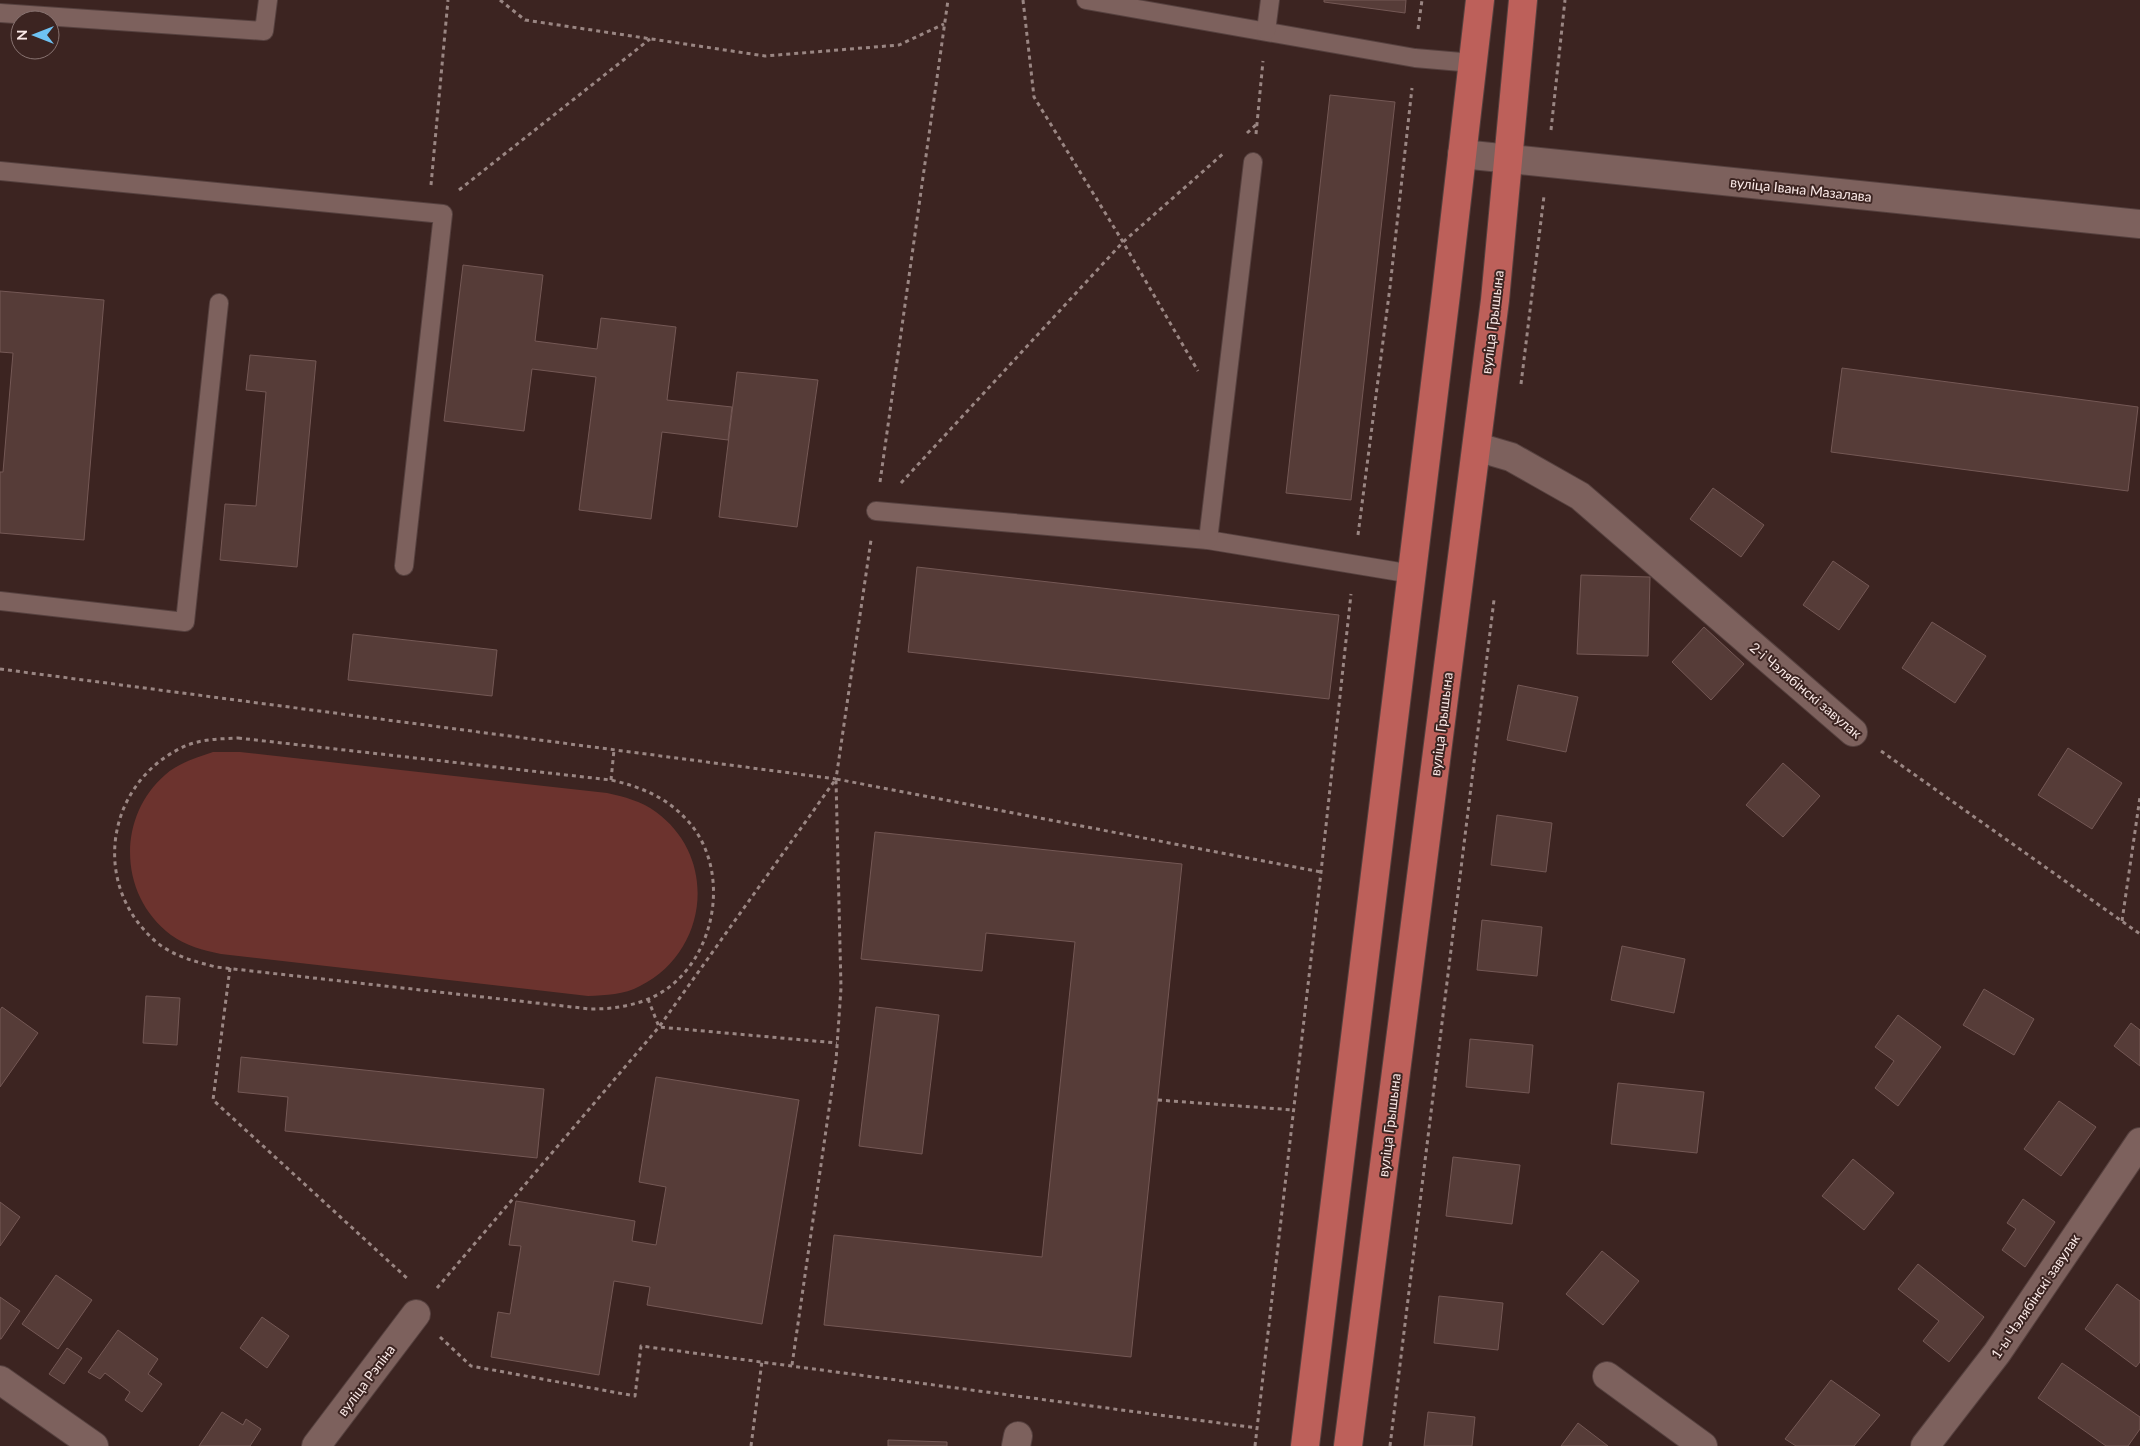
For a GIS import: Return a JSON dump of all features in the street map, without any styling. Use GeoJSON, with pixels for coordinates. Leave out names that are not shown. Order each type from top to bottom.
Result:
{"type":"FeatureCollection","features":[{"type":"Feature","properties":{"kind":"main road"},"geometry":{"type":"LineString","coordinates":[[1305,1446],[1480,0]]}},
{"type":"Feature","properties":{"kind":"main road","name":"вуліца Грышына"},"geometry":{"type":"LineString","coordinates":[[1348,1446],[1495,300],[1523,0]]}},
{"type":"Feature","properties":{"kind":"street","name":"вуліца Iвана Мазалава"},"geometry":{"type":"LineString","coordinates":[[1462,154],[1509,157],[1548,163],[2140,224]]}},
{"type":"Feature","properties":{"kind":"street","name":"2-і Чэлябінскі завулак"},"geometry":{"type":"LineString","coordinates":[[1476,447],[1511,457],[1580,496],[1853,732]]}},
{"type":"Feature","properties":{"kind":"street","name":"1-ы Чэлябінскі завулак"},"geometry":{"type":"LineString","coordinates":[[1925,1446],[1996,1353],[2140,1142]]}},
{"type":"Feature","properties":{"kind":"street","name":"вуліца Рэпіна"},"geometry":{"type":"LineString","coordinates":[[316,1446],[422,1306]]}},
{"type":"Feature","properties":{"kind":"street"},"geometry":{"type":"LineString","coordinates":[[1608,1376],[1703,1446]]}},
{"type":"Feature","properties":{"kind":"street"},"geometry":{"type":"LineString","coordinates":[[0,1380],[94,1446]]}},
{"type":"Feature","properties":{"kind":"lane"},"geometry":{"type":"LineString","coordinates":[[0,13],[264,31],[268,0]]}},
{"type":"Feature","properties":{"kind":"lane"},"geometry":{"type":"LineString","coordinates":[[1086,0],[1415,58],[1473,63]]}},
{"type":"Feature","properties":{"kind":"lane"},"geometry":{"type":"LineString","coordinates":[[1266,31],[1270,0]]}},
{"type":"Feature","properties":{"kind":"lane"},"geometry":{"type":"LineString","coordinates":[[1208,540],[1253,162]]}},
{"type":"Feature","properties":{"kind":"lane"},"geometry":{"type":"LineString","coordinates":[[0,171],[443,214],[404,566]]}},
{"type":"Feature","properties":{"kind":"lane"},"geometry":{"type":"LineString","coordinates":[[0,601],[185,622],[220,303]]}},
{"type":"Feature","properties":{"kind":"lane"},"geometry":{"type":"LineString","coordinates":[[876,511],[1208,540],[1412,574]]}},
{"type":"Feature","properties":{"kind":"path"},"geometry":{"type":"LineString","coordinates":[[429,213],[448,0]]}},
{"type":"Feature","properties":{"kind":"path"},"geometry":{"type":"LineString","coordinates":[[500,0],[525,20],[765,56],[899,45],[944,24]]}},
{"type":"Feature","properties":{"kind":"path"},"geometry":{"type":"LineString","coordinates":[[792,1365],[837,1043],[841,988],[836,779],[948,0]]}},
{"type":"Feature","properties":{"kind":"path"},"geometry":{"type":"LineString","coordinates":[[1023,0],[1034,97],[1123,242],[1223,415]]}},
{"type":"Feature","properties":{"kind":"path"},"geometry":{"type":"LineString","coordinates":[[1255,1446],[1321,872],[1354,564],[1390,288],[1422,0]]}},
{"type":"Feature","properties":{"kind":"path"},"geometry":{"type":"LineString","coordinates":[[1520,390],[1566,0]]}},
{"type":"Feature","properties":{"kind":"path"},"geometry":{"type":"LineString","coordinates":[[1253,162],[1266,31]]}},
{"type":"Feature","properties":{"kind":"path"},"geometry":{"type":"LineString","coordinates":[[429,213],[650,38]]}},
{"type":"Feature","properties":{"kind":"path"},"geometry":{"type":"LineString","coordinates":[[1242,137],[1257,124]]}},
{"type":"Feature","properties":{"kind":"path"},"geometry":{"type":"LineString","coordinates":[[876,511],[1123,242],[1227,150]]}},
{"type":"Feature","properties":{"kind":"path"},"geometry":{"type":"LineString","coordinates":[[1390,1446],[1494,596]]}},
{"type":"Feature","properties":{"kind":"path"},"geometry":{"type":"LineString","coordinates":[[0,669],[836,779],[1321,872]]}},
{"type":"Feature","properties":{"kind":"path","name":"2-і Чэлябінскі завулак"},"geometry":{"type":"LineString","coordinates":[[1853,732],[2140,934]]}},
{"type":"Feature","properties":{"kind":"path"},"geometry":{"type":"LineString","coordinates":[[238,738],[611,780],[639,787],[666,801],[688,821],[704,847],[712,876],[714,906],[707,935],[693,961],[673,983],[648,999],[619,1008],[590,1009],[230,968],[188,960],[162,946],[140,926],[124,900],[115,872],[114,842],[121,813],[134,786],[155,764],[180,748],[208,739],[238,738]]}},
{"type":"Feature","properties":{"kind":"path"},"geometry":{"type":"LineString","coordinates":[[611,780],[614,750]]}},
{"type":"Feature","properties":{"kind":"path"},"geometry":{"type":"LineString","coordinates":[[422,1306],[659,1027],[836,779]]}},
{"type":"Feature","properties":{"kind":"path"},"geometry":{"type":"LineString","coordinates":[[2122,921],[2140,797]]}},
{"type":"Feature","properties":{"kind":"path"},"geometry":{"type":"LineString","coordinates":[[230,968],[213,1100],[422,1306],[471,1366],[635,1396],[641,1346],[1257,1428]]}},
{"type":"Feature","properties":{"kind":"path"},"geometry":{"type":"LineString","coordinates":[[648,999],[659,1027]]}},
{"type":"Feature","properties":{"kind":"path"},"geometry":{"type":"LineString","coordinates":[[659,1027],[837,1043]]}},
{"type":"Feature","properties":{"kind":"path"},"geometry":{"type":"LineString","coordinates":[[1158,1100],[1294,1110]]}},
{"type":"Feature","properties":{"kind":"path"},"geometry":{"type":"LineString","coordinates":[[750,1446],[762,1361]]}},
{"type":"Feature","properties":{"kind":"shaded area"},"geometry":{"type":"Polygon","coordinates":[[[213,752],[240,752],[607,793],[633,800],[656,812],[676,831],[690,854],[697,878],[697,904],[692,928],[680,951],[663,971],[634,989],[608,995],[588,996],[221,954],[195,947],[171,935],[154,919],[141,900],[133,879],[130,856],[132,834],[138,813],[149,793],[165,775],[181,764],[213,752]]]}},
{"type":"Feature","properties":{"kind":"building"},"geometry":{"type":"Polygon","coordinates":[[[1324,0],[1406,0],[1405,13],[1324,2],[1324,0]]]}},
{"type":"Feature","properties":{"kind":"building"},"geometry":{"type":"Polygon","coordinates":[[[1330,95],[1395,102],[1351,500],[1286,493],[1330,95]]]}},
{"type":"Feature","properties":{"kind":"building"},"geometry":{"type":"Polygon","coordinates":[[[463,265],[543,275],[535,341],[597,349],[601,318],[676,327],[667,400],[732,407],[728,440],[662,432],[651,519],[579,510],[596,377],[532,369],[524,431],[444,421],[463,265]]]}},
{"type":"Feature","properties":{"kind":"building"},"geometry":{"type":"Polygon","coordinates":[[[0,291],[104,300],[84,540],[0,533],[0,472],[3,472],[13,353],[0,352],[0,291]]]}},
{"type":"Feature","properties":{"kind":"building"},"geometry":{"type":"Polygon","coordinates":[[[250,355],[316,361],[297,567],[220,560],[225,504],[256,506],[266,392],[246,390],[250,355]]]}},
{"type":"Feature","properties":{"kind":"building"},"geometry":{"type":"Polygon","coordinates":[[[1842,368],[2138,407],[2128,491],[1831,452],[1842,368]]]}},
{"type":"Feature","properties":{"kind":"building"},"geometry":{"type":"Polygon","coordinates":[[[737,372],[818,380],[797,527],[719,517],[737,372]]]}},
{"type":"Feature","properties":{"kind":"building"},"geometry":{"type":"Polygon","coordinates":[[[1713,488],[1764,525],[1741,557],[1690,519],[1713,488]]]}},
{"type":"Feature","properties":{"kind":"building"},"geometry":{"type":"Polygon","coordinates":[[[1833,561],[1869,586],[1839,630],[1803,605],[1833,561]]]}},
{"type":"Feature","properties":{"kind":"building"},"geometry":{"type":"Polygon","coordinates":[[[917,567],[1339,615],[1329,699],[908,652],[917,567]]]}},
{"type":"Feature","properties":{"kind":"building"},"geometry":{"type":"Polygon","coordinates":[[[1581,575],[1650,577],[1648,656],[1577,654],[1581,575]]]}},
{"type":"Feature","properties":{"kind":"building"},"geometry":{"type":"Polygon","coordinates":[[[1932,622],[1986,656],[1955,703],[1902,668],[1932,622]]]}},
{"type":"Feature","properties":{"kind":"building"},"geometry":{"type":"Polygon","coordinates":[[[1704,627],[1744,664],[1711,700],[1672,662],[1704,627]]]}},
{"type":"Feature","properties":{"kind":"building"},"geometry":{"type":"Polygon","coordinates":[[[353,634],[497,650],[492,696],[348,680],[353,634]]]}},
{"type":"Feature","properties":{"kind":"building"},"geometry":{"type":"Polygon","coordinates":[[[1518,685],[1578,697],[1566,752],[1507,740],[1518,685]]]}},
{"type":"Feature","properties":{"kind":"building"},"geometry":{"type":"Polygon","coordinates":[[[2068,748],[2122,783],[2092,829],[2038,795],[2068,748]]]}},
{"type":"Feature","properties":{"kind":"building"},"geometry":{"type":"Polygon","coordinates":[[[1783,763],[1820,796],[1783,837],[1746,805],[1783,763]]]}},
{"type":"Feature","properties":{"kind":"building"},"geometry":{"type":"Polygon","coordinates":[[[1497,815],[1552,823],[1546,872],[1491,865],[1497,815]]]}},
{"type":"Feature","properties":{"kind":"building"},"geometry":{"type":"Polygon","coordinates":[[[875,832],[1182,864],[1131,1357],[824,1325],[834,1235],[1042,1257],[1075,942],[986,933],[982,971],[861,959],[875,832]]]}},
{"type":"Feature","properties":{"kind":"building"},"geometry":{"type":"Polygon","coordinates":[[[1482,920],[1542,927],[1537,976],[1477,970],[1482,920]]]}},
{"type":"Feature","properties":{"kind":"building"},"geometry":{"type":"Polygon","coordinates":[[[1622,946],[1685,959],[1674,1013],[1611,1000],[1622,946]]]}},
{"type":"Feature","properties":{"kind":"building"},"geometry":{"type":"Polygon","coordinates":[[[1984,989],[2034,1019],[2014,1055],[1963,1025],[1984,989]]]}},
{"type":"Feature","properties":{"kind":"building"},"geometry":{"type":"Polygon","coordinates":[[[146,996],[180,998],[177,1045],[143,1043],[146,996]]]}},
{"type":"Feature","properties":{"kind":"building"},"geometry":{"type":"Polygon","coordinates":[[[2,1007],[38,1033],[0,1087],[0,1010],[2,1007]]]}},
{"type":"Feature","properties":{"kind":"building"},"geometry":{"type":"Polygon","coordinates":[[[876,1007],[939,1015],[922,1154],[859,1146],[876,1007]]]}},
{"type":"Feature","properties":{"kind":"building"},"geometry":{"type":"Polygon","coordinates":[[[1898,1015],[1941,1047],[1898,1106],[1875,1088],[1894,1061],[1875,1047],[1898,1015]]]}},
{"type":"Feature","properties":{"kind":"building"},"geometry":{"type":"Polygon","coordinates":[[[2131,1023],[2140,1030],[2140,1066],[2114,1046],[2131,1023]]]}},
{"type":"Feature","properties":{"kind":"building"},"geometry":{"type":"Polygon","coordinates":[[[1470,1039],[1533,1045],[1529,1093],[1466,1087],[1470,1039]]]}},
{"type":"Feature","properties":{"kind":"building"},"geometry":{"type":"Polygon","coordinates":[[[241,1057],[544,1089],[537,1158],[285,1131],[288,1097],[238,1092],[241,1057]]]}},
{"type":"Feature","properties":{"kind":"building"},"geometry":{"type":"Polygon","coordinates":[[[656,1077],[799,1100],[762,1324],[647,1305],[650,1287],[614,1281],[599,1375],[491,1357],[498,1312],[510,1314],[521,1246],[509,1245],[516,1201],[635,1221],[632,1241],[656,1245],[666,1187],[639,1182],[656,1077]]]}},
{"type":"Feature","properties":{"kind":"building"},"geometry":{"type":"Polygon","coordinates":[[[1618,1083],[1704,1092],[1697,1153],[1611,1144],[1618,1083]]]}},
{"type":"Feature","properties":{"kind":"building"},"geometry":{"type":"Polygon","coordinates":[[[2059,1101],[2096,1127],[2061,1176],[2024,1149],[2059,1101]]]}},
{"type":"Feature","properties":{"kind":"building"},"geometry":{"type":"Polygon","coordinates":[[[1453,1157],[1520,1165],[1512,1224],[1446,1216],[1453,1157]]]}},
{"type":"Feature","properties":{"kind":"building"},"geometry":{"type":"Polygon","coordinates":[[[1853,1159],[1894,1193],[1864,1230],[1822,1196],[1853,1159]]]}},
{"type":"Feature","properties":{"kind":"building"},"geometry":{"type":"Polygon","coordinates":[[[2023,1199],[2055,1222],[2025,1267],[2002,1250],[2016,1229],[2007,1223],[2023,1199]]]}},
{"type":"Feature","properties":{"kind":"building"},"geometry":{"type":"Polygon","coordinates":[[[0,1202],[20,1217],[0,1246],[0,1202]]]}},
{"type":"Feature","properties":{"kind":"building"},"geometry":{"type":"Polygon","coordinates":[[[1602,1251],[1639,1281],[1603,1325],[1566,1294],[1602,1251]]]}},
{"type":"Feature","properties":{"kind":"building"},"geometry":{"type":"Polygon","coordinates":[[[1918,1264],[1984,1317],[1949,1362],[1923,1341],[1939,1321],[1898,1289],[1918,1264]]]}},
{"type":"Feature","properties":{"kind":"building"},"geometry":{"type":"Polygon","coordinates":[[[56,1275],[92,1300],[58,1349],[22,1324],[56,1275]]]}},
{"type":"Feature","properties":{"kind":"building"},"geometry":{"type":"Polygon","coordinates":[[[2117,1284],[2140,1301],[2140,1362],[2136,1367],[2085,1329],[2117,1284]]]}},
{"type":"Feature","properties":{"kind":"building"},"geometry":{"type":"Polygon","coordinates":[[[1439,1296],[1503,1303],[1498,1350],[1434,1343],[1439,1296]]]}},
{"type":"Feature","properties":{"kind":"building"},"geometry":{"type":"Polygon","coordinates":[[[0,1297],[20,1311],[1,1339],[0,1339],[0,1297]]]}},
{"type":"Feature","properties":{"kind":"building"},"geometry":{"type":"Polygon","coordinates":[[[262,1317],[289,1336],[267,1368],[240,1348],[262,1317]]]}},
{"type":"Feature","properties":{"kind":"building"},"geometry":{"type":"Polygon","coordinates":[[[118,1330],[158,1359],[148,1374],[162,1384],[142,1412],[125,1400],[130,1392],[105,1373],[100,1379],[88,1372],[118,1330]]]}},
{"type":"Feature","properties":{"kind":"building"},"geometry":{"type":"Polygon","coordinates":[[[67,1348],[82,1358],[64,1384],[49,1374],[67,1348]]]}},
{"type":"Feature","properties":{"kind":"building"},"geometry":{"type":"Polygon","coordinates":[[[2062,1363],[2140,1417],[2140,1429],[2128,1446],[2106,1446],[2038,1398],[2062,1363]]]}},
{"type":"Feature","properties":{"kind":"building"},"geometry":{"type":"Polygon","coordinates":[[[1831,1380],[1880,1415],[1854,1446],[1796,1446],[1785,1439],[1831,1380]]]}},
{"type":"Feature","properties":{"kind":"building"},"geometry":{"type":"Polygon","coordinates":[[[222,1412],[243,1425],[246,1419],[261,1429],[250,1446],[199,1446],[222,1412]]]}},
{"type":"Feature","properties":{"kind":"building"},"geometry":{"type":"Polygon","coordinates":[[[1428,1412],[1475,1417],[1472,1446],[1424,1446],[1428,1412]]]}},
{"type":"Feature","properties":{"kind":"building"},"geometry":{"type":"Polygon","coordinates":[[[1578,1423],[1608,1446],[1561,1446],[1578,1423]]]}},
{"type":"Feature","properties":{"kind":"building"},"geometry":{"type":"Polygon","coordinates":[[[888,1440],[947,1442],[947,1446],[888,1446],[888,1440]]]}}]}
